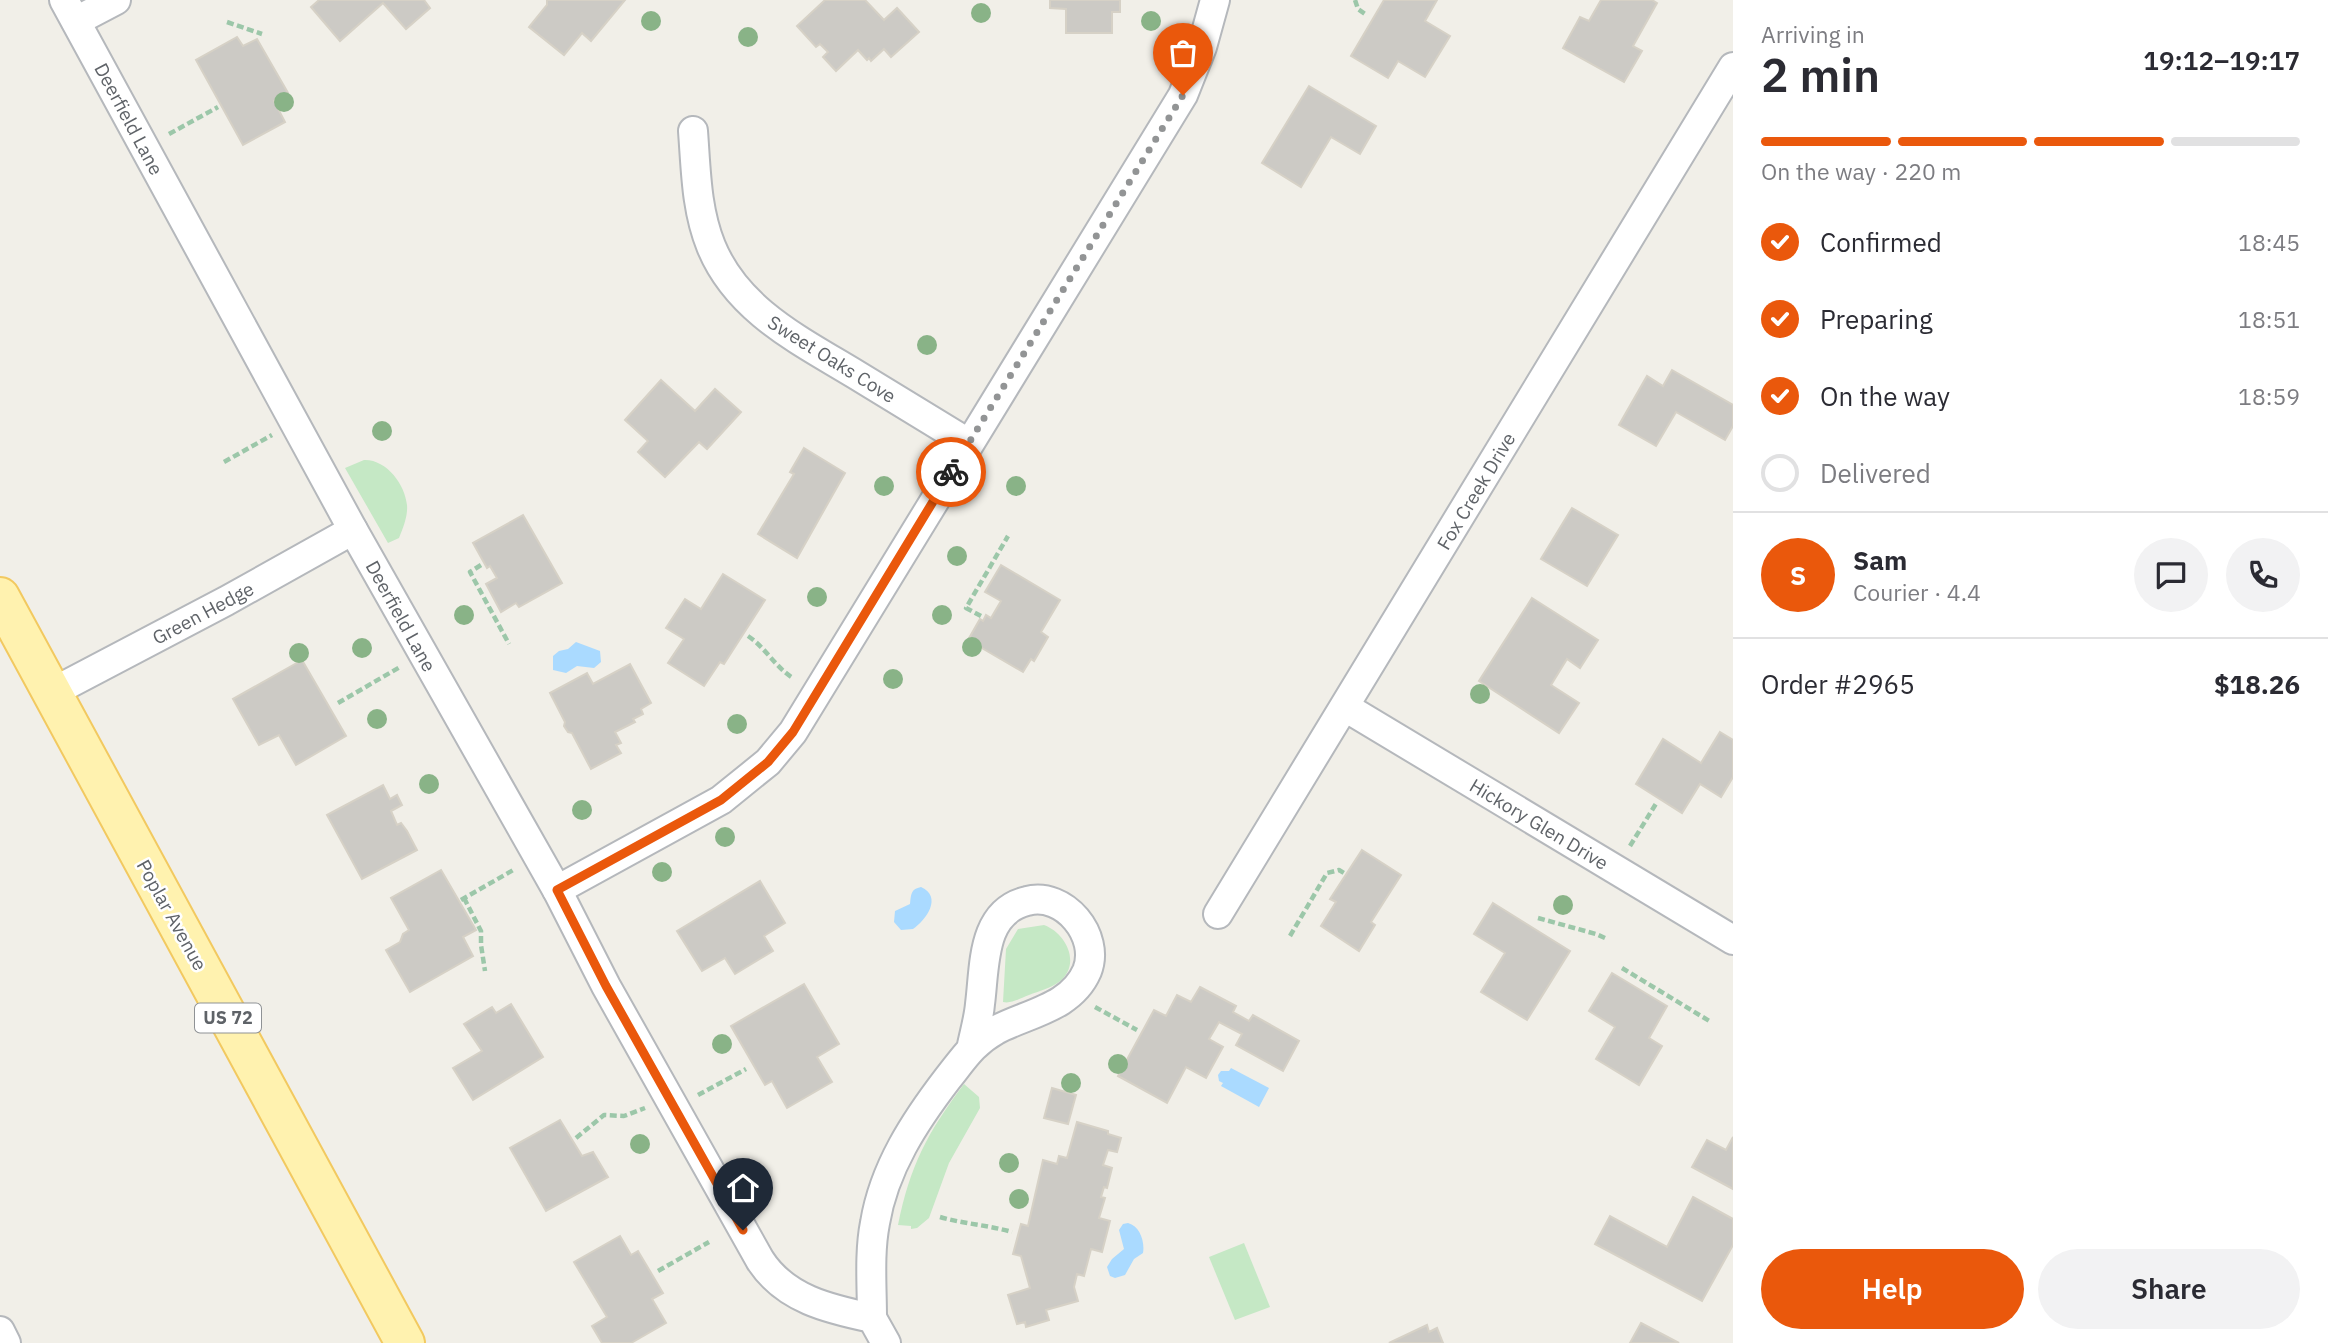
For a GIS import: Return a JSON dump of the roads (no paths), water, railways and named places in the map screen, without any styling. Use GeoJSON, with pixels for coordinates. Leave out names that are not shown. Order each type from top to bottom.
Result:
{"type":"FeatureCollection","features":[{"type":"Feature","properties":{"kind":"main road","name":"Poplar Avenue"},"geometry":{"type":"LineString","coordinates":[[0,597],[405,1343]]}},
{"type":"Feature","properties":{"kind":"street"},"geometry":{"type":"LineString","coordinates":[[70,10],[116,0]]}},
{"type":"Feature","properties":{"kind":"street"},"geometry":{"type":"LineString","coordinates":[[557,890],[721,800],[768,762],[793,732],[1183,95],[1202,47],[1215,0]]}},
{"type":"Feature","properties":{"kind":"street","name":"Deerfield Lane"},"geometry":{"type":"LineString","coordinates":[[70,10],[353,530],[557,890],[606,986],[769,1274],[800,1296],[831,1308],[872,1318]]}},
{"type":"Feature","properties":{"kind":"street","name":"Fox Creek Drive"},"geometry":{"type":"LineString","coordinates":[[1218,914],[1733,67]]}},
{"type":"Feature","properties":{"kind":"street","name":"Sweet Oaks Cove"},"geometry":{"type":"LineString","coordinates":[[693,131],[702,222],[712,248],[732,284],[764,316],[799,341],[968,443]]}},
{"type":"Feature","properties":{"kind":"street","name":"Green Hedge"},"geometry":{"type":"LineString","coordinates":[[51,692],[226,601],[353,530]]}},
{"type":"Feature","properties":{"kind":"street","name":"Hickory Glen Drive"},"geometry":{"type":"LineString","coordinates":[[1345,707],[1733,940]]}},
{"type":"Feature","properties":{"kind":"street"},"geometry":{"type":"LineString","coordinates":[[886,1343],[872,1318],[874,1224],[886,1181],[922,1112],[972,1045],[996,1030],[1063,1002],[1077,988],[1090,960],[1089,946],[1082,925],[1068,912],[1051,902],[1031,900],[1004,911],[990,936],[982,970],[980,1003],[972,1045]]}},
{"type":"Feature","properties":{"kind":"street"},"geometry":{"type":"LineString","coordinates":[[0,1331],[6,1343]]}},
{"type":"Feature","properties":{"kind":"water"},"geometry":{"type":"Polygon","coordinates":[[[576,642],[600,651],[601,662],[594,668],[577,666],[566,673],[553,670],[553,656],[576,642]]]}},
{"type":"Feature","properties":{"kind":"water"},"geometry":{"type":"Polygon","coordinates":[[[921,887],[928,891],[931,897],[930,908],[923,920],[913,929],[901,930],[894,922],[895,911],[910,904],[912,892],[921,887]]]}},
{"type":"Feature","properties":{"kind":"water"},"geometry":{"type":"Polygon","coordinates":[[[1231,1068],[1269,1088],[1259,1107],[1221,1086],[1223,1083],[1219,1081],[1218,1075],[1231,1068]]]}},
{"type":"Feature","properties":{"kind":"water"},"geometry":{"type":"Polygon","coordinates":[[[1123,1224],[1136,1227],[1141,1235],[1143,1253],[1134,1259],[1125,1275],[1115,1278],[1110,1276],[1107,1267],[1124,1249],[1119,1230],[1123,1224]]]}}]}
